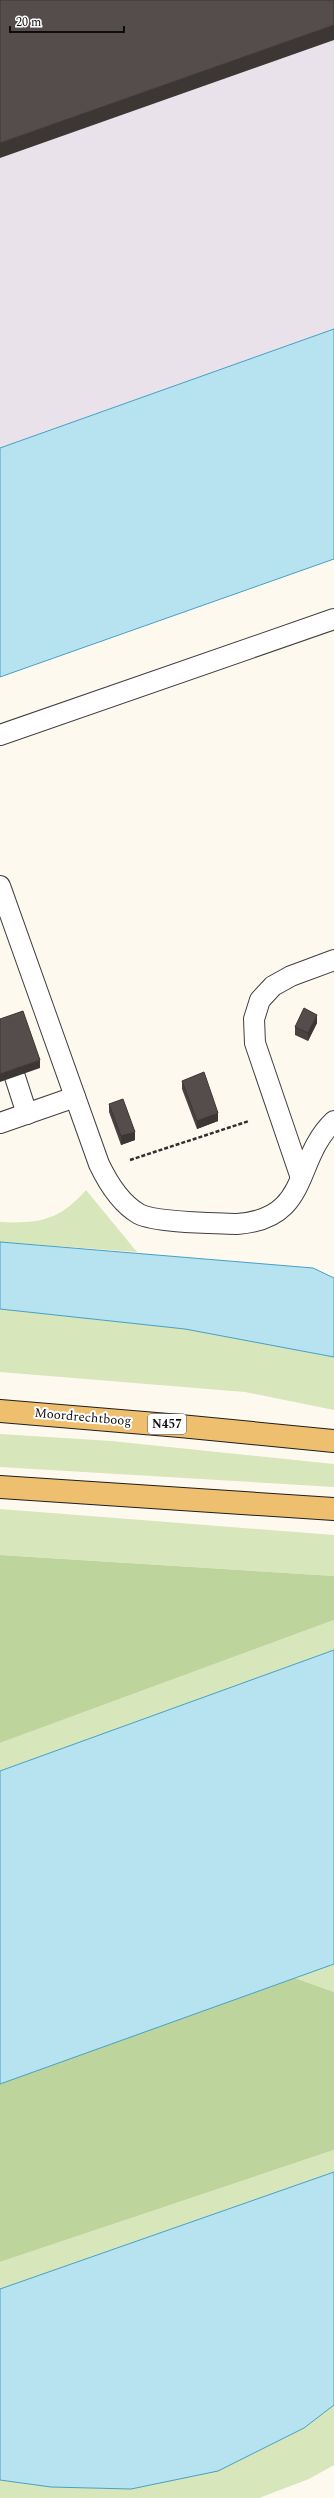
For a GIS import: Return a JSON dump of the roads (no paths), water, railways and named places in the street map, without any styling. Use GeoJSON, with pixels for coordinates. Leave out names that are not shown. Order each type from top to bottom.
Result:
{"type":"FeatureCollection","features":[{"type":"Feature","properties":{"kind":"main road","name":"Moordrechtboog"},"geometry":{"type":"LineString","coordinates":[[0,1411],[173,1425],[334,1441]]}},
{"type":"Feature","properties":{"kind":"main road"},"geometry":{"type":"LineString","coordinates":[[0,1488],[334,1509]]}},
{"type":"Feature","properties":{"kind":"lane"},"geometry":{"type":"LineString","coordinates":[[0,735],[334,620]]}},
{"type":"Feature","properties":{"kind":"lane"},"geometry":{"type":"LineString","coordinates":[[0,886],[101,1169],[116,1192],[140,1214],[150,1217],[230,1224],[251,1223],[272,1217],[286,1204],[301,1178],[320,1138],[334,1121]]}},
{"type":"Feature","properties":{"kind":"lane"},"geometry":{"type":"LineString","coordinates":[[301,1178],[255,1043],[254,1030],[256,1009],[266,993],[282,981],[334,960]]}},
{"type":"Feature","properties":{"kind":"lane"},"geometry":{"type":"LineString","coordinates":[[15,1077],[27,1114]]}},
{"type":"Feature","properties":{"kind":"lane"},"geometry":{"type":"LineString","coordinates":[[0,1123],[75,1097]]}},
{"type":"Feature","properties":{"kind":"water"},"geometry":{"type":"Polygon","coordinates":[[[334,329],[334,559],[0,677],[0,448],[334,329]]]}},
{"type":"Feature","properties":{"kind":"water"},"geometry":{"type":"Polygon","coordinates":[[[0,1242],[313,1268],[334,1278],[334,1357],[185,1329],[0,1309],[0,1242]]]}},
{"type":"Feature","properties":{"kind":"water"},"geometry":{"type":"Polygon","coordinates":[[[334,1650],[334,1964],[0,2084],[0,1771],[334,1650]]]}},
{"type":"Feature","properties":{"kind":"water"},"geometry":{"type":"Polygon","coordinates":[[[334,2172],[334,2405],[304,2428],[218,2471],[131,2489],[51,2487],[0,2480],[0,2289],[334,2172]]]}}]}
